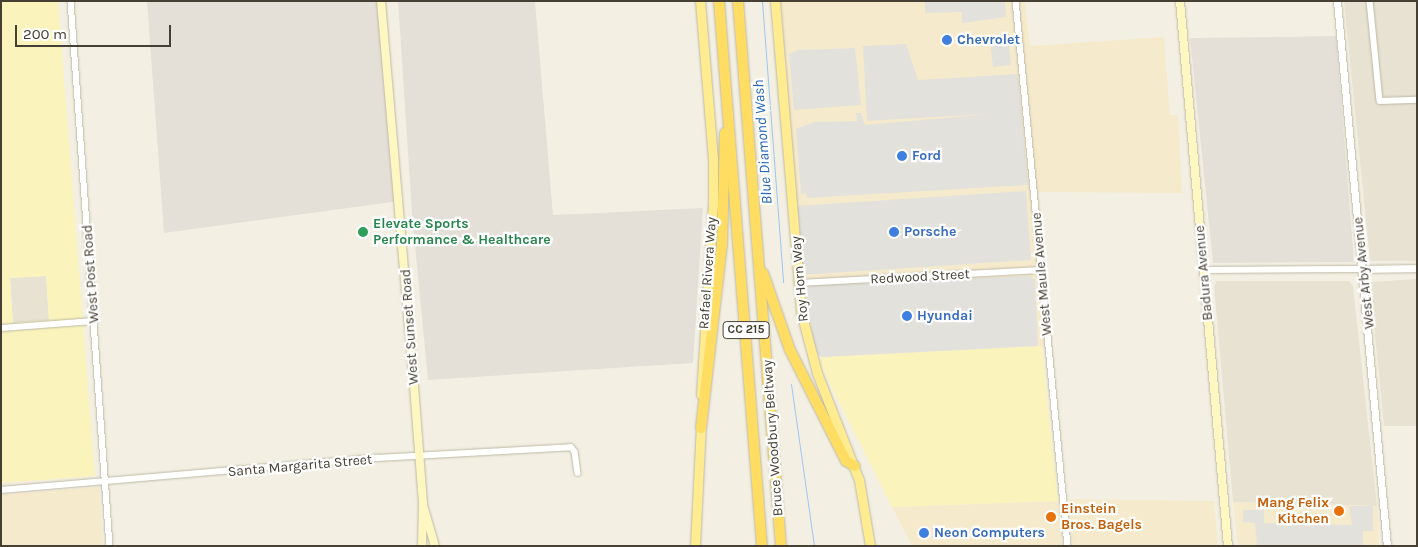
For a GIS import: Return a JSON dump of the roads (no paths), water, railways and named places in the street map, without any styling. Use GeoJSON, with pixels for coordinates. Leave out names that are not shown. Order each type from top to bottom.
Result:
{"type":"FeatureCollection","features":[{"type":"Feature","properties":{"kind":"highway","name":"Bruce Woodbury Beltway"},"geometry":{"type":"LineString","coordinates":[[720,1],[762,546]]}},
{"type":"Feature","properties":{"kind":"highway","name":"Bruce Woodbury Beltway"},"geometry":{"type":"LineString","coordinates":[[738,1],[782,546]]}},
{"type":"Feature","properties":{"kind":"highway"},"geometry":{"type":"LineString","coordinates":[[701,428],[722,245],[725,134],[729,115]]}},
{"type":"Feature","properties":{"kind":"highway"},"geometry":{"type":"LineString","coordinates":[[759,263],[790,350],[846,461],[854,466]]}},
{"type":"Feature","properties":{"kind":"main road","name":"West Sunset Road"},"geometry":{"type":"LineString","coordinates":[[381,1],[423,504],[422,546]]}},
{"type":"Feature","properties":{"kind":"main road","name":"Rafael Rivera Way"},"geometry":{"type":"LineString","coordinates":[[695,546],[701,428],[701,363],[713,204],[713,158],[700,1]]}},
{"type":"Feature","properties":{"kind":"main road","name":"Roy Horn Way"},"geometry":{"type":"LineString","coordinates":[[775,1],[799,283],[806,337],[854,466],[866,508],[870,546]]}},
{"type":"Feature","properties":{"kind":"main road","name":"Badura Avenue"},"geometry":{"type":"LineString","coordinates":[[1180,1],[1228,546]]}},
{"type":"Feature","properties":{"kind":"main road","name":"West Sunset Road"},"geometry":{"type":"LineString","coordinates":[[423,504],[435,546]]}},
{"type":"Feature","properties":{"kind":"street","name":"West Post Road"},"geometry":{"type":"LineString","coordinates":[[71,1],[110,546]]}},
{"type":"Feature","properties":{"kind":"street","name":"West Maule Avenue"},"geometry":{"type":"LineString","coordinates":[[1016,1],[1068,546]]}},
{"type":"Feature","properties":{"kind":"street","name":"West Arby Avenue"},"geometry":{"type":"LineString","coordinates":[[1338,1],[1364,269],[1387,546]]}},
{"type":"Feature","properties":{"kind":"street"},"geometry":{"type":"LineString","coordinates":[[1370,1],[1380,101],[1417,100]]}},
{"type":"Feature","properties":{"kind":"street"},"geometry":{"type":"LineString","coordinates":[[1205,270],[1417,268]]}},
{"type":"Feature","properties":{"kind":"street","name":"Redwood Street"},"geometry":{"type":"LineString","coordinates":[[799,283],[1041,270]]}},
{"type":"Feature","properties":{"kind":"street"},"geometry":{"type":"LineString","coordinates":[[1,328],[94,321]]}},
{"type":"Feature","properties":{"kind":"street","name":"Santa Margarita Street"},"geometry":{"type":"LineString","coordinates":[[1,490],[419,456],[571,447],[575,452],[578,473]]}},
{"type":"Feature","properties":{"kind":"waterway","name":"Blue Diamond Wash"},"geometry":{"type":"LineString","coordinates":[[762,1],[783,282]]}},
{"type":"Feature","properties":{"kind":"waterway","name":"Blue Diamond Wash"},"geometry":{"type":"LineString","coordinates":[[791,384],[814,546]]}},
{"type":"Feature","properties":{"kind":"place","name":"Chevrolet"},"geometry":{"type":"Point","coordinates":[947,40]}},
{"type":"Feature","properties":{"kind":"place","name":"Ford"},"geometry":{"type":"Point","coordinates":[902,156]}},
{"type":"Feature","properties":{"kind":"place","name":"Elevate Sports Performance & Healthcare"},"geometry":{"type":"Point","coordinates":[363,232]}},
{"type":"Feature","properties":{"kind":"place","name":"Porsche"},"geometry":{"type":"Point","coordinates":[894,232]}},
{"type":"Feature","properties":{"kind":"place","name":"Hyundai"},"geometry":{"type":"Point","coordinates":[907,316]}},
{"type":"Feature","properties":{"kind":"place","name":"Mang Felix Kitchen"},"geometry":{"type":"Point","coordinates":[1339,511]}},
{"type":"Feature","properties":{"kind":"place","name":"Einstein Bros. Bagels"},"geometry":{"type":"Point","coordinates":[1051,517]}},
{"type":"Feature","properties":{"kind":"place","name":"Neon Computers"},"geometry":{"type":"Point","coordinates":[924,533]}}]}
